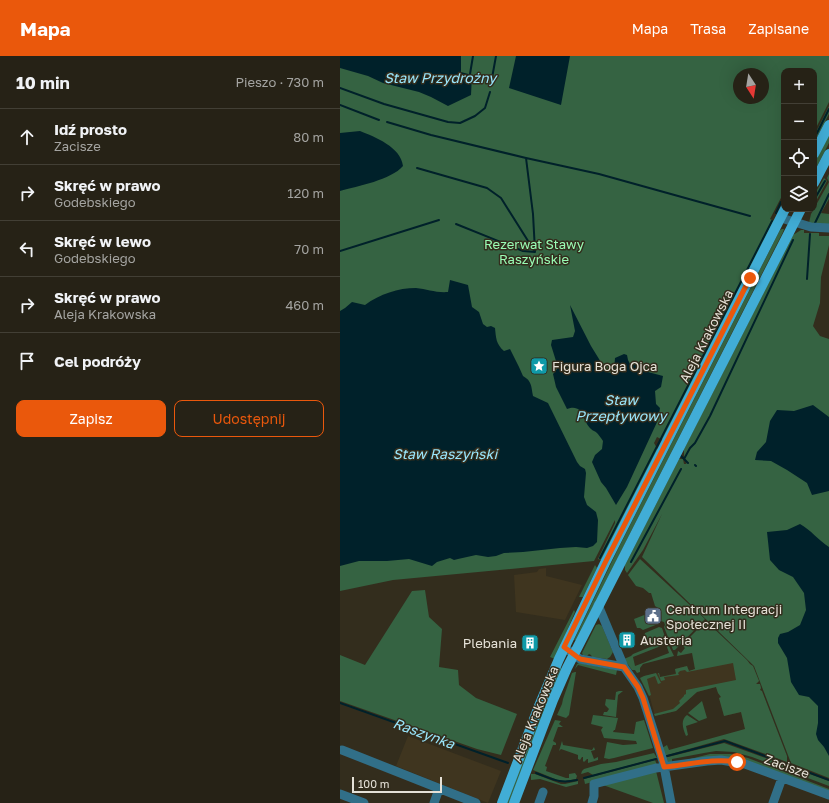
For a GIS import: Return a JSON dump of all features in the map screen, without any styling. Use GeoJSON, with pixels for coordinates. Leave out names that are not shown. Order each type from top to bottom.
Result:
{"type":"FeatureCollection","features":[{"type":"Feature","properties":{"kind":"main road"},"geometry":{"type":"LineString","coordinates":[[817,148],[829,125]]}},
{"type":"Feature","properties":{"kind":"main road"},"geometry":{"type":"LineString","coordinates":[[817,177],[829,154]]}},
{"type":"Feature","properties":{"kind":"main road","name":"Aleja Krakowska"},"geometry":{"type":"LineString","coordinates":[[514,803],[553,700],[573,655],[799,212]]}},
{"type":"Feature","properties":{"kind":"main road","name":"Aleja Krakowska"},"geometry":{"type":"LineString","coordinates":[[502,803],[539,706],[564,647],[605,563],[783,214]]}},
{"type":"Feature","properties":{"kind":"street"},"geometry":{"type":"LineString","coordinates":[[783,214],[794,222],[812,228],[829,228]]}},
{"type":"Feature","properties":{"kind":"street"},"geometry":{"type":"LineString","coordinates":[[598,605],[617,652],[624,663],[624,667],[638,687],[643,698],[664,767],[671,803]]}},
{"type":"Feature","properties":{"kind":"street"},"geometry":{"type":"LineString","coordinates":[[564,647],[581,660],[624,667]]}},
{"type":"Feature","properties":{"kind":"street"},"geometry":{"type":"LineString","coordinates":[[604,663],[612,660],[617,652]]}},
{"type":"Feature","properties":{"kind":"street"},"geometry":{"type":"LineString","coordinates":[[342,750],[476,803]]}},
{"type":"Feature","properties":{"kind":"street","name":"Zacisze"},"geometry":{"type":"LineString","coordinates":[[592,803],[594,796],[594,784],[654,768],[707,761],[728,761],[745,764],[829,795]]}},
{"type":"Feature","properties":{"kind":"street"},"geometry":{"type":"LineString","coordinates":[[773,803],[782,778]]}},
{"type":"Feature","properties":{"kind":"street"},"geometry":{"type":"LineString","coordinates":[[434,803],[440,789]]}},
{"type":"Feature","properties":{"kind":"street"},"geometry":{"type":"LineString","coordinates":[[539,803],[543,792]]}},
{"type":"Feature","properties":{"kind":"street"},"geometry":{"type":"LineString","coordinates":[[340,794],[364,803]]}},
{"type":"Feature","properties":{"kind":"shaded area"},"geometry":{"type":"Polygon","coordinates":[[[546,568],[546,576],[582,585],[565,620],[516,612],[514,575],[537,572],[539,569],[546,568]]]}},
{"type":"Feature","properties":{"kind":"shaded area"},"geometry":{"type":"Polygon","coordinates":[[[741,654],[753,666],[759,681],[756,684],[760,684],[760,690],[762,691],[769,713],[745,729],[741,712],[724,716],[719,698],[721,697],[716,687],[697,692],[676,711],[655,716],[644,676],[659,673],[660,677],[673,674],[676,673],[675,669],[687,666],[689,671],[695,669],[694,665],[741,654]]]}},
{"type":"Feature","properties":{"kind":"shaded area"},"geometry":{"type":"Polygon","coordinates":[[[408,736],[501,771],[488,803],[396,766],[408,736]]]}},
{"type":"Feature","properties":{"kind":"green space","name":"Rezerwat Stawy Raszyńskie"},"geometry":{"type":"Polygon","coordinates":[[[340,56],[829,56],[829,102],[817,126],[817,68],[781,68],[781,198],[770,219],[774,221],[663,440],[657,437],[654,443],[658,450],[602,560],[598,559],[615,520],[594,561],[393,580],[340,591],[340,56]]]}},
{"type":"Feature","properties":{"kind":"green space"},"geometry":{"type":"Polygon","coordinates":[[[829,106],[829,114],[817,137],[817,130],[829,106]]]}},
{"type":"Feature","properties":{"kind":"green space"},"geometry":{"type":"Polygon","coordinates":[[[829,135],[829,143],[817,166],[817,158],[829,135]]]}},
{"type":"Feature","properties":{"kind":"green space"},"geometry":{"type":"Polygon","coordinates":[[[824,178],[827,181],[817,199],[817,190],[824,178]]]}},
{"type":"Feature","properties":{"kind":"green space"},"geometry":{"type":"Polygon","coordinates":[[[829,182],[829,199],[821,213],[829,214],[829,225],[809,223],[812,212],[817,212],[817,203],[829,182]]]}},
{"type":"Feature","properties":{"kind":"green space"},"geometry":{"type":"Polygon","coordinates":[[[784,229],[783,232],[576,640],[574,640],[617,551],[780,230],[784,229]]]}},
{"type":"Feature","properties":{"kind":"green space"},"geometry":{"type":"Polygon","coordinates":[[[801,230],[804,230],[804,233],[819,233],[819,236],[829,236],[829,245],[821,277],[820,303],[813,326],[820,336],[829,339],[829,778],[791,763],[754,666],[642,557],[662,514],[643,550],[627,573],[625,570],[625,565],[679,459],[683,459],[684,464],[686,464],[687,462],[684,456],[684,449],[793,235],[801,230]]]}},
{"type":"Feature","properties":{"kind":"green space"},"geometry":{"type":"Polygon","coordinates":[[[640,559],[705,619],[675,650],[673,650],[664,627],[664,622],[661,621],[657,611],[658,608],[655,606],[651,593],[636,586],[628,575],[640,559]]]}},
{"type":"Feature","properties":{"kind":"green space"},"geometry":{"type":"Polygon","coordinates":[[[595,565],[597,568],[583,597],[579,597],[595,565]]]}},
{"type":"Feature","properties":{"kind":"green space"},"geometry":{"type":"Polygon","coordinates":[[[425,590],[429,617],[442,629],[439,667],[458,670],[459,685],[476,698],[517,714],[501,755],[477,749],[340,701],[340,655],[365,665],[412,591],[425,590]]]}},
{"type":"Feature","properties":{"kind":"green space"},"geometry":{"type":"Polygon","coordinates":[[[574,610],[575,612],[555,659],[550,657],[574,610]]]}},
{"type":"Feature","properties":{"kind":"green space"},"geometry":{"type":"Polygon","coordinates":[[[652,612],[654,613],[658,624],[643,630],[637,628],[634,619],[652,612]]]}},
{"type":"Feature","properties":{"kind":"green space"},"geometry":{"type":"Polygon","coordinates":[[[706,621],[753,666],[759,681],[756,684],[760,684],[760,690],[762,691],[787,756],[787,762],[724,739],[664,756],[662,748],[667,745],[669,750],[745,729],[741,712],[724,716],[719,698],[721,697],[716,687],[697,692],[676,711],[655,716],[654,714],[673,709],[680,703],[679,701],[686,694],[686,690],[736,680],[733,663],[687,672],[685,670],[680,671],[678,673],[679,675],[664,677],[665,680],[661,681],[658,673],[660,677],[676,674],[675,669],[687,666],[689,671],[695,669],[692,653],[677,656],[678,651],[681,653],[685,648],[682,645],[706,621]]]}},
{"type":"Feature","properties":{"kind":"green space"},"geometry":{"type":"Polygon","coordinates":[[[599,624],[602,626],[613,652],[607,659],[592,657],[589,654],[587,656],[583,655],[582,653],[596,625],[599,624]]]}},
{"type":"Feature","properties":{"kind":"green space"},"geometry":{"type":"Polygon","coordinates":[[[659,627],[662,628],[665,637],[664,639],[646,646],[644,645],[641,639],[644,637],[645,633],[659,627]]]}},
{"type":"Feature","properties":{"kind":"green space"},"geometry":{"type":"Polygon","coordinates":[[[665,641],[667,642],[674,656],[643,664],[640,668],[640,672],[637,673],[635,670],[632,670],[624,659],[665,641]],[[666,644],[633,657],[635,666],[669,653],[666,644]]]}},
{"type":"Feature","properties":{"kind":"green space"},"geometry":{"type":"Polygon","coordinates":[[[579,663],[617,670],[616,675],[578,665],[575,669],[579,663]]]}},
{"type":"Feature","properties":{"kind":"green space"},"geometry":{"type":"Polygon","coordinates":[[[559,667],[562,668],[509,803],[506,803],[559,667]]]}},
{"type":"Feature","properties":{"kind":"green space"},"geometry":{"type":"Polygon","coordinates":[[[576,672],[569,715],[566,718],[557,715],[572,673],[576,672]]]}},
{"type":"Feature","properties":{"kind":"green space"},"geometry":{"type":"Polygon","coordinates":[[[656,673],[661,683],[658,684],[655,676],[647,679],[651,695],[649,696],[640,678],[656,673]]]}},
{"type":"Feature","properties":{"kind":"green space"},"geometry":{"type":"Polygon","coordinates":[[[623,691],[618,695],[616,717],[603,715],[604,712],[607,712],[609,709],[605,705],[606,699],[615,700],[616,692],[623,691]]]}},
{"type":"Feature","properties":{"kind":"green space"},"geometry":{"type":"Polygon","coordinates":[[[702,701],[707,718],[699,721],[688,713],[702,701]]]}},
{"type":"Feature","properties":{"kind":"green space"},"geometry":{"type":"Polygon","coordinates":[[[593,715],[618,718],[615,730],[613,732],[634,734],[636,722],[644,720],[653,748],[614,758],[604,758],[607,742],[623,745],[637,744],[636,741],[604,738],[601,730],[603,727],[591,724],[593,715]]]}},
{"type":"Feature","properties":{"kind":"green space"},"geometry":{"type":"Polygon","coordinates":[[[687,715],[698,722],[686,726],[688,735],[686,736],[683,728],[683,719],[687,715]]]}},
{"type":"Feature","properties":{"kind":"green space"},"geometry":{"type":"Polygon","coordinates":[[[555,720],[561,721],[559,724],[563,727],[558,727],[553,741],[556,745],[553,745],[545,766],[547,767],[546,771],[566,778],[569,778],[569,774],[575,773],[577,776],[576,779],[560,781],[533,770],[555,720]]]}},
{"type":"Feature","properties":{"kind":"green space"},"geometry":{"type":"Polygon","coordinates":[[[562,741],[563,745],[592,750],[594,747],[595,750],[591,751],[594,759],[598,757],[598,760],[588,763],[588,759],[584,762],[583,757],[580,760],[578,759],[578,755],[561,749],[559,751],[562,741]]]}},
{"type":"Feature","properties":{"kind":"green space"},"geometry":{"type":"Polygon","coordinates":[[[724,743],[829,781],[829,786],[752,757],[734,752],[716,751],[672,759],[672,762],[678,761],[667,763],[664,758],[724,743]]]}},
{"type":"Feature","properties":{"kind":"green space"},"geometry":{"type":"Polygon","coordinates":[[[654,753],[657,758],[593,775],[588,772],[581,774],[584,769],[601,764],[654,753]]]}},
{"type":"Feature","properties":{"kind":"green space"},"geometry":{"type":"Polygon","coordinates":[[[710,754],[731,754],[748,758],[829,789],[829,792],[749,762],[682,761],[710,754]]]}},
{"type":"Feature","properties":{"kind":"green space"},"geometry":{"type":"Polygon","coordinates":[[[655,760],[657,765],[585,784],[584,779],[655,760]]]}},
{"type":"Feature","properties":{"kind":"green space"},"geometry":{"type":"Polygon","coordinates":[[[656,771],[664,803],[653,803],[603,785],[656,771]]]}},
{"type":"Feature","properties":{"kind":"green space"},"geometry":{"type":"Polygon","coordinates":[[[531,774],[535,774],[561,784],[578,781],[578,784],[566,787],[540,779],[531,780],[531,774]]]}},
{"type":"Feature","properties":{"kind":"water","name":"Staw Przydrożny"},"geometry":{"type":"Polygon","coordinates":[[[340,56],[461,56],[461,72],[472,75],[471,95],[448,106],[419,92],[383,83],[368,76],[340,68],[340,56]]]}},
{"type":"Feature","properties":{"kind":"water"},"geometry":{"type":"Polygon","coordinates":[[[516,56],[570,56],[561,105],[509,88],[516,56]]]}},
{"type":"Feature","properties":{"kind":"water"},"geometry":{"type":"Polygon","coordinates":[[[360,131],[380,140],[392,148],[398,153],[403,166],[398,171],[383,179],[340,191],[340,133],[360,131]]]}},
{"type":"Feature","properties":{"kind":"water","name":"Staw Raszyński"},"geometry":{"type":"Polygon","coordinates":[[[450,280],[468,285],[472,307],[479,312],[483,324],[487,327],[491,326],[495,328],[496,338],[504,351],[510,349],[523,376],[530,382],[533,396],[548,403],[577,462],[585,469],[584,497],[587,505],[596,512],[598,520],[597,542],[593,546],[587,548],[576,547],[504,553],[488,557],[476,555],[454,560],[450,558],[437,562],[432,566],[409,559],[359,561],[340,566],[340,311],[352,302],[365,305],[396,290],[416,288],[448,292],[450,280]]]}},
{"type":"Feature","properties":{"kind":"water","name":"Staw Przepływowy"},"geometry":{"type":"Polygon","coordinates":[[[570,305],[591,346],[607,372],[611,373],[614,370],[615,358],[624,354],[627,355],[630,364],[639,365],[647,369],[648,372],[663,376],[661,387],[655,391],[656,404],[660,408],[658,420],[627,487],[616,505],[601,482],[592,462],[595,455],[602,449],[603,441],[597,433],[588,426],[577,408],[567,409],[556,387],[553,374],[557,369],[551,345],[552,340],[573,337],[575,331],[570,305]]]}},
{"type":"Feature","properties":{"kind":"water"},"geometry":{"type":"Polygon","coordinates":[[[813,405],[829,417],[829,491],[812,495],[807,483],[787,470],[771,461],[755,460],[757,452],[766,442],[770,421],[777,410],[794,411],[813,405]]]}},
{"type":"Feature","properties":{"kind":"water"},"geometry":{"type":"Polygon","coordinates":[[[800,524],[829,547],[829,756],[818,740],[816,734],[818,723],[818,706],[809,697],[799,695],[791,682],[787,658],[778,643],[780,634],[788,632],[800,625],[806,610],[804,593],[793,577],[779,570],[770,560],[767,532],[787,530],[800,524]]]}},
{"type":"Feature","properties":{"kind":"waterway"},"geometry":{"type":"LineString","coordinates":[[470,74],[473,56]]}},
{"type":"Feature","properties":{"kind":"waterway"},"geometry":{"type":"LineString","coordinates":[[492,78],[496,56]]}},
{"type":"Feature","properties":{"kind":"waterway"},"geometry":{"type":"LineString","coordinates":[[340,88],[384,104],[448,122],[460,123],[475,116],[485,108],[490,92]]}},
{"type":"Feature","properties":{"kind":"waterway"},"geometry":{"type":"LineString","coordinates":[[340,105],[379,120]]}},
{"type":"Feature","properties":{"kind":"waterway"},"geometry":{"type":"LineString","coordinates":[[817,133],[829,109]]}},
{"type":"Feature","properties":{"kind":"waterway"},"geometry":{"type":"LineString","coordinates":[[387,122],[431,135],[599,174],[750,216]]}},
{"type":"Feature","properties":{"kind":"waterway"},"geometry":{"type":"LineString","coordinates":[[526,158],[533,214],[535,251]]}},
{"type":"Feature","properties":{"kind":"waterway"},"geometry":{"type":"LineString","coordinates":[[417,168],[487,188],[501,198],[535,252]]}},
{"type":"Feature","properties":{"kind":"waterway"},"geometry":{"type":"LineString","coordinates":[[817,195],[825,181]]}},
{"type":"Feature","properties":{"kind":"waterway"},"geometry":{"type":"LineString","coordinates":[[815,223],[829,194]]}},
{"type":"Feature","properties":{"kind":"waterway"},"geometry":{"type":"LineString","coordinates":[[776,213],[781,202]]}},
{"type":"Feature","properties":{"kind":"waterway"},"geometry":{"type":"LineString","coordinates":[[340,251],[439,220]]}},
{"type":"Feature","properties":{"kind":"waterway"},"geometry":{"type":"LineString","coordinates":[[600,558],[772,221]]}},
{"type":"Feature","properties":{"kind":"waterway"},"geometry":{"type":"LineString","coordinates":[[456,224],[523,251],[535,252]]}},
{"type":"Feature","properties":{"kind":"waterway"},"geometry":{"type":"LineString","coordinates":[[807,279],[810,234]]}},
{"type":"Feature","properties":{"kind":"waterway"},"geometry":{"type":"LineString","coordinates":[[684,459],[710,416],[793,240]]}},
{"type":"Feature","properties":{"kind":"waterway"},"geometry":{"type":"LineString","coordinates":[[681,456],[688,463]]}},
{"type":"Feature","properties":{"kind":"waterway"},"geometry":{"type":"LineString","coordinates":[[631,562],[681,469]]}},
{"type":"Feature","properties":{"kind":"waterway","name":"Raszynka"},"geometry":{"type":"LineString","coordinates":[[340,703],[508,763]]}},
{"type":"Feature","properties":{"kind":"waterway","name":"Raszynka"},"geometry":{"type":"LineString","coordinates":[[667,756],[725,741],[829,780]]}},
{"type":"Feature","properties":{"kind":"waterway","name":"Raszynka"},"geometry":{"type":"LineString","coordinates":[[584,778],[656,759]]}},
{"type":"Feature","properties":{"kind":"waterway","name":"Raszynka"},"geometry":{"type":"LineString","coordinates":[[536,773],[561,781],[577,780]]}},
{"type":"Feature","properties":{"kind":"place","name":"Figura Boga Ojca"},"geometry":{"type":"Point","coordinates":[539,366]}},
{"type":"Feature","properties":{"kind":"place","name":"Centrum Integracji Społecznej II"},"geometry":{"type":"Point","coordinates":[653,616]}},
{"type":"Feature","properties":{"kind":"place","name":"Austeria"},"geometry":{"type":"Point","coordinates":[627,640]}},
{"type":"Feature","properties":{"kind":"place","name":"Plebania"},"geometry":{"type":"Point","coordinates":[530,643]}},
{"type":"Feature","properties":{"kind":"route"},"geometry":{"type":"LineString","coordinates":[[737,762],[721,760],[664,767],[650,717],[643,698],[631,675],[624,667],[580,659],[564,647],[750,278]]}}]}
